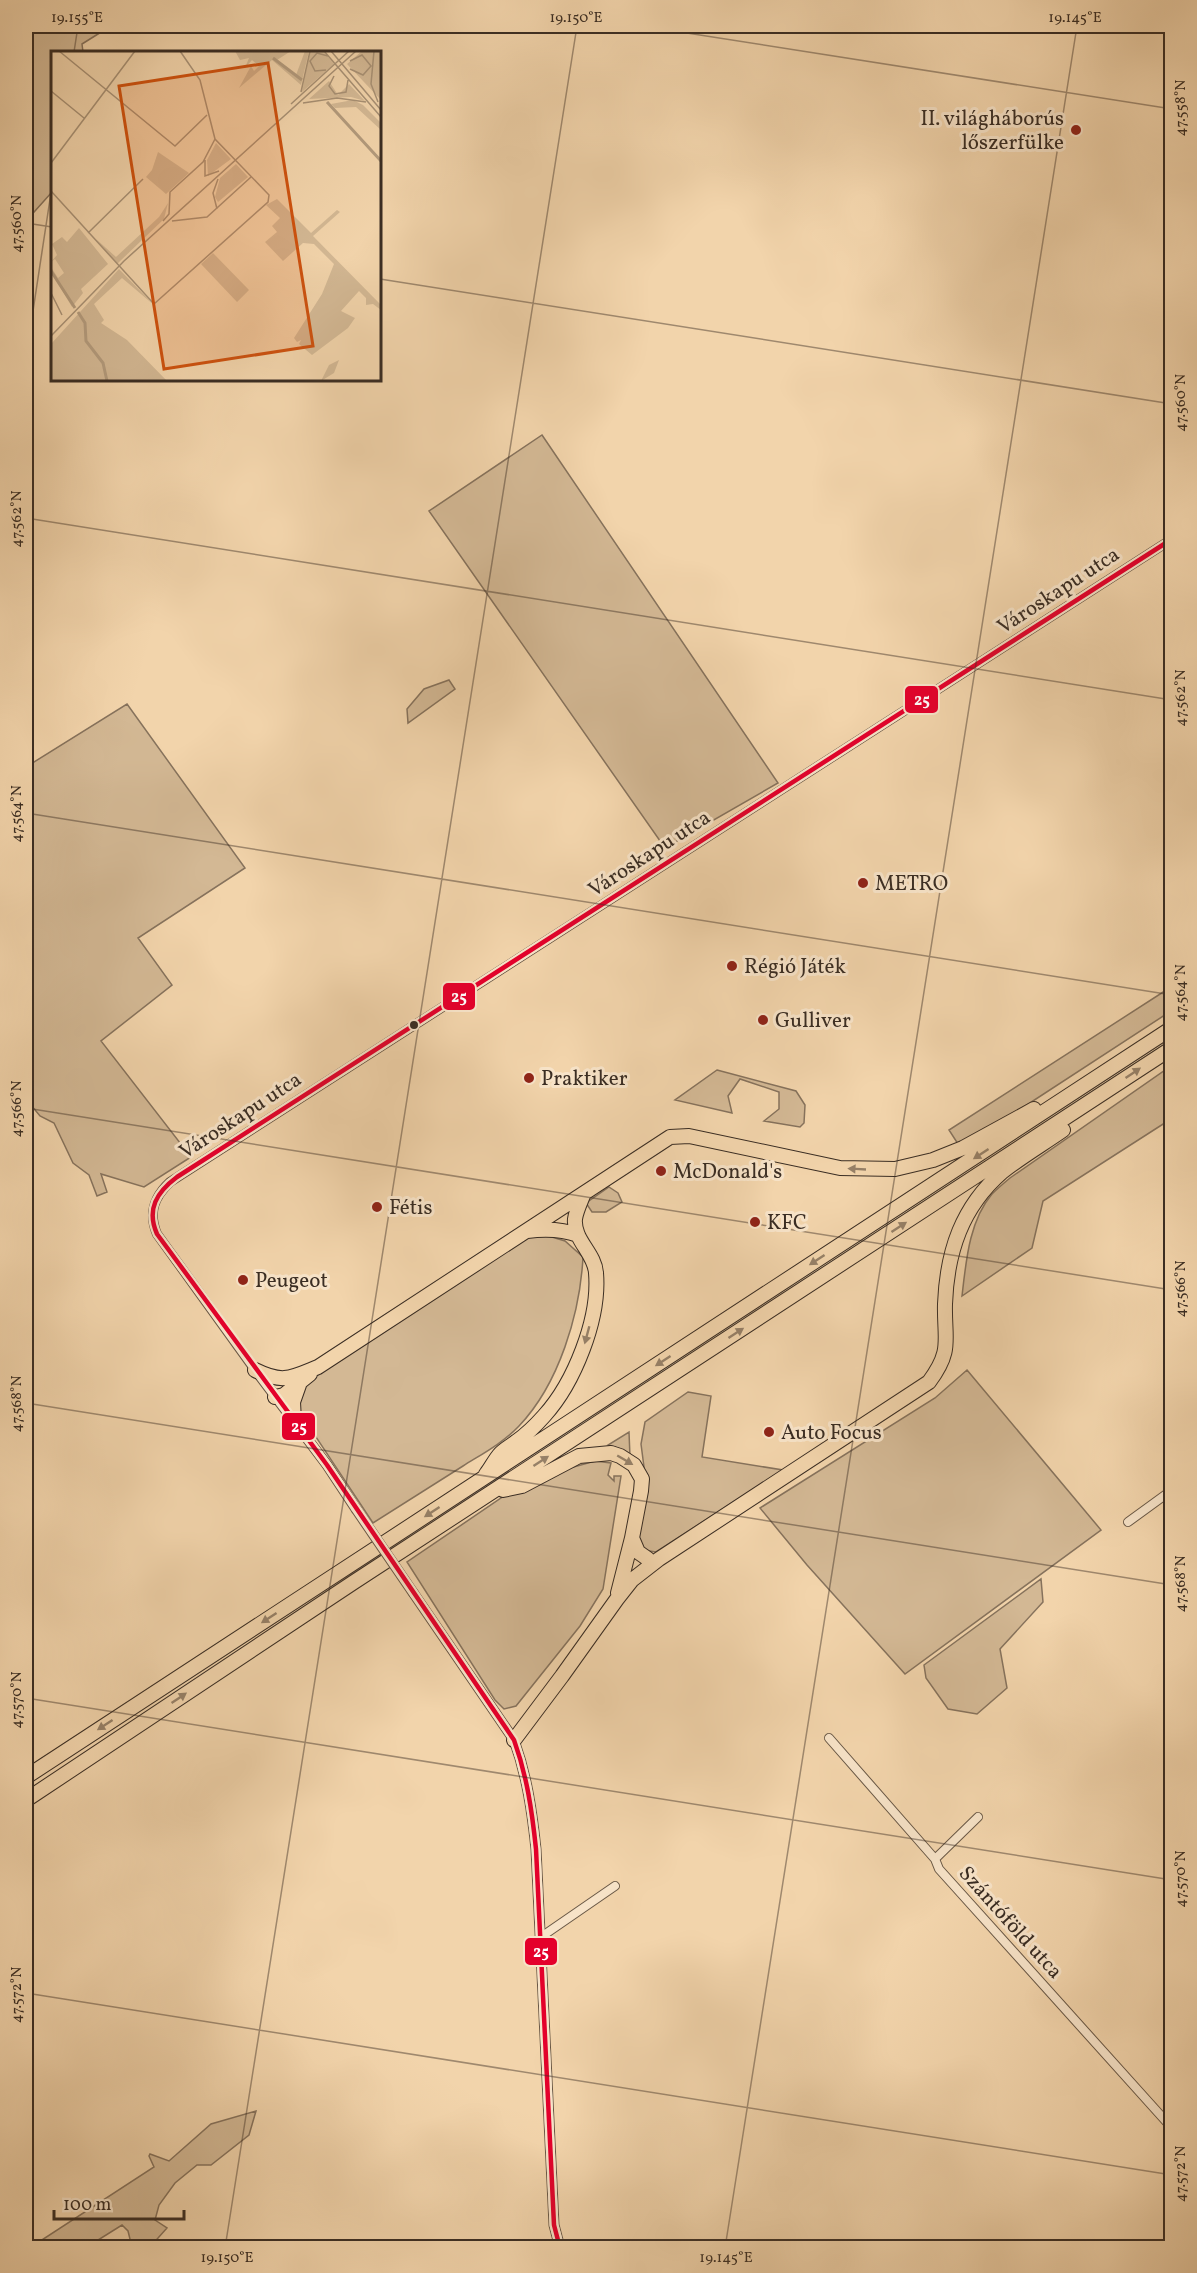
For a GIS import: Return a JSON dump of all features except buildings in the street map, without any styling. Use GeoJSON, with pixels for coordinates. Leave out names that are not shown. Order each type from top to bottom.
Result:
{"type":"FeatureCollection","features":[{"type":"Feature","properties":{"kind":"highway"},"geometry":{"type":"LineString","coordinates":[[28,1775],[1172,1028]]}},
{"type":"Feature","properties":{"kind":"highway"},"geometry":{"type":"LineString","coordinates":[[26,1800],[1172,1048]]}},
{"type":"Feature","properties":{"kind":"highway"},"geometry":{"type":"LineString","coordinates":[[275,1396],[284,1395],[295,1382],[664,1140],[675,1136],[689,1136],[850,1169],[886,1169],[933,1160],[963,1148],[1064,1091],[1100,1076]]}},
{"type":"Feature","properties":{"kind":"highway"},"geometry":{"type":"LineString","coordinates":[[624,1572],[654,1559],[929,1382],[945,1356],[947,1343],[946,1281],[954,1246],[967,1212],[984,1190],[1003,1172],[1076,1121],[1099,1096]]}},
{"type":"Feature","properties":{"kind":"highway"},"geometry":{"type":"LineString","coordinates":[[574,1231],[575,1218],[584,1193]]}},
{"type":"Feature","properties":{"kind":"highway"},"geometry":{"type":"LineString","coordinates":[[481,1480],[499,1455],[531,1429],[553,1406],[575,1372],[581,1358],[591,1320],[597,1277],[591,1255],[574,1231],[559,1218],[558,1210]]}},
{"type":"Feature","properties":{"kind":"highway"},"geometry":{"type":"LineString","coordinates":[[525,1232],[574,1231]]}},
{"type":"Feature","properties":{"kind":"highway"},"geometry":{"type":"LineString","coordinates":[[255,1371],[274,1379],[295,1382]]}},
{"type":"Feature","properties":{"kind":"highway"},"geometry":{"type":"LineString","coordinates":[[294,1421],[292,1402],[295,1382]]}},
{"type":"Feature","properties":{"kind":"highway"},"geometry":{"type":"LineString","coordinates":[[492,1493],[522,1486],[579,1456],[611,1453],[628,1460],[638,1470],[642,1479],[632,1538],[616,1599]]}},
{"type":"Feature","properties":{"kind":"highway"},"geometry":{"type":"LineString","coordinates":[[632,1538],[638,1552],[654,1559]]}},
{"type":"Feature","properties":{"kind":"highway"},"geometry":{"type":"LineString","coordinates":[[514,1740],[616,1599],[654,1559]]}},
{"type":"Feature","properties":{"kind":"street","name":"Városkapu utca"},"geometry":{"type":"LineString","coordinates":[[255,1371],[157,1234],[152,1217],[153,1204],[157,1195],[177,1177],[1172,539]]}},
{"type":"Feature","properties":{"kind":"street"},"geometry":{"type":"LineString","coordinates":[[255,1371],[294,1421],[356,1509],[514,1740],[522,1762],[531,1802],[541,1937],[554,2224],[560,2247]]}},
{"type":"Feature","properties":{"kind":"street"},"geometry":{"type":"LineString","coordinates":[[1128,1522],[1172,1490]]}},
{"type":"Feature","properties":{"kind":"street","name":"Szántóföld utca"},"geometry":{"type":"LineString","coordinates":[[829,1738],[936,1859],[939,1869],[1172,2128]]}},
{"type":"Feature","properties":{"kind":"street"},"geometry":{"type":"LineString","coordinates":[[936,1859],[978,1817]]}},
{"type":"Feature","properties":{"kind":"street"},"geometry":{"type":"LineString","coordinates":[[541,1937],[615,1886]]}},
{"type":"Feature","properties":{"kind":"shaded area"},"geometry":{"type":"Polygon","coordinates":[[[26,26],[103,26],[106,29],[82,44],[83,51],[51,51],[51,193],[26,221],[26,26]]]}},
{"type":"Feature","properties":{"kind":"shaded area"},"geometry":{"type":"Polygon","coordinates":[[[542,435],[778,783],[665,848],[429,511],[542,435]]]}},
{"type":"Feature","properties":{"kind":"shaded area"},"geometry":{"type":"Polygon","coordinates":[[[449,680],[455,689],[408,723],[407,709],[424,689],[449,680]]]}},
{"type":"Feature","properties":{"kind":"shaded area"},"geometry":{"type":"Polygon","coordinates":[[[127,704],[245,868],[138,938],[172,985],[101,1041],[191,1157],[144,1187],[101,1174],[107,1192],[97,1196],[89,1175],[73,1163],[54,1123],[40,1116],[26,1099],[26,767],[127,704]]]}},
{"type":"Feature","properties":{"kind":"shaded area"},"geometry":{"type":"Polygon","coordinates":[[[1171,987],[1171,1011],[1016,1112],[958,1144],[949,1130],[1171,987]]]}},
{"type":"Feature","properties":{"kind":"shaded area"},"geometry":{"type":"Polygon","coordinates":[[[1171,1066],[1171,1119],[1043,1201],[1032,1248],[962,1296],[973,1229],[992,1194],[1010,1178],[1171,1066]]]}},
{"type":"Feature","properties":{"kind":"shaded area"},"geometry":{"type":"Polygon","coordinates":[[[717,1070],[796,1091],[805,1105],[804,1123],[800,1127],[764,1121],[779,1109],[779,1092],[740,1079],[728,1096],[732,1113],[675,1100],[717,1070]]]}},
{"type":"Feature","properties":{"kind":"shaded area"},"geometry":{"type":"Polygon","coordinates":[[[609,1187],[618,1193],[622,1202],[606,1212],[592,1212],[586,1203],[609,1187]]]}},
{"type":"Feature","properties":{"kind":"shaded area"},"geometry":{"type":"Polygon","coordinates":[[[542,1234],[565,1241],[583,1257],[572,1324],[556,1369],[545,1390],[533,1409],[506,1438],[373,1523],[302,1416],[298,1407],[301,1392],[311,1380],[348,1353],[524,1239],[542,1234]]]}},
{"type":"Feature","properties":{"kind":"shaded area"},"geometry":{"type":"Polygon","coordinates":[[[967,1370],[1101,1530],[905,1674],[807,1565],[760,1508],[935,1398],[967,1370]]]}},
{"type":"Feature","properties":{"kind":"shaded area"},"geometry":{"type":"Polygon","coordinates":[[[688,1392],[711,1396],[702,1457],[783,1470],[656,1552],[643,1550],[636,1538],[647,1490],[641,1444],[645,1422],[688,1392]]]}},
{"type":"Feature","properties":{"kind":"shaded area"},"geometry":{"type":"Polygon","coordinates":[[[629,1432],[630,1457],[620,1449],[608,1445],[629,1432]]]}},
{"type":"Feature","properties":{"kind":"shaded area"},"geometry":{"type":"Polygon","coordinates":[[[595,1461],[611,1463],[608,1475],[614,1481],[614,1476],[621,1476],[603,1589],[580,1626],[516,1706],[504,1709],[495,1700],[407,1562],[504,1496],[539,1484],[570,1468],[595,1461]]]}},
{"type":"Feature","properties":{"kind":"shaded area"},"geometry":{"type":"Polygon","coordinates":[[[1041,1579],[1043,1602],[1000,1649],[1007,1688],[977,1714],[948,1709],[926,1678],[924,1665],[1041,1579]]]}},
{"type":"Feature","properties":{"kind":"shaded area"},"geometry":{"type":"Polygon","coordinates":[[[256,2111],[249,2135],[211,2165],[197,2165],[175,2183],[159,2205],[155,2220],[167,2228],[150,2247],[122,2247],[130,2239],[128,2231],[122,2225],[87,2247],[31,2247],[154,2167],[150,2154],[169,2161],[211,2124],[256,2111]]]}},
{"type":"Feature","properties":{"kind":"transit line","name":"25"},"geometry":{"type":"LineString","coordinates":[[560,2248],[554,2225],[536,1849],[528,1794],[514,1740],[327,1465],[157,1234],[153,1217],[155,1202],[164,1189],[177,1177],[1172,539]]}},
{"type":"Feature","properties":{"kind":"place","name":"II. világháborús lőszerfülke"},"geometry":{"type":"Point","coordinates":[1076,130]}},
{"type":"Feature","properties":{"kind":"place","name":"METRO"},"geometry":{"type":"Point","coordinates":[863,883]}},
{"type":"Feature","properties":{"kind":"place","name":"Régió Játék"},"geometry":{"type":"Point","coordinates":[732,966]}},
{"type":"Feature","properties":{"kind":"place","name":"Gulliver"},"geometry":{"type":"Point","coordinates":[763,1020]}},
{"type":"Feature","properties":{"kind":"place","name":"Praktiker"},"geometry":{"type":"Point","coordinates":[529,1078]}},
{"type":"Feature","properties":{"kind":"place","name":"McDonald's"},"geometry":{"type":"Point","coordinates":[661,1171]}},
{"type":"Feature","properties":{"kind":"place","name":"Fétis"},"geometry":{"type":"Point","coordinates":[377,1207]}},
{"type":"Feature","properties":{"kind":"place","name":"KFC"},"geometry":{"type":"Point","coordinates":[755,1222]}},
{"type":"Feature","properties":{"kind":"place","name":"Peugeot"},"geometry":{"type":"Point","coordinates":[243,1280]}},
{"type":"Feature","properties":{"kind":"place","name":"Auto Focus"},"geometry":{"type":"Point","coordinates":[769,1432]}}]}
